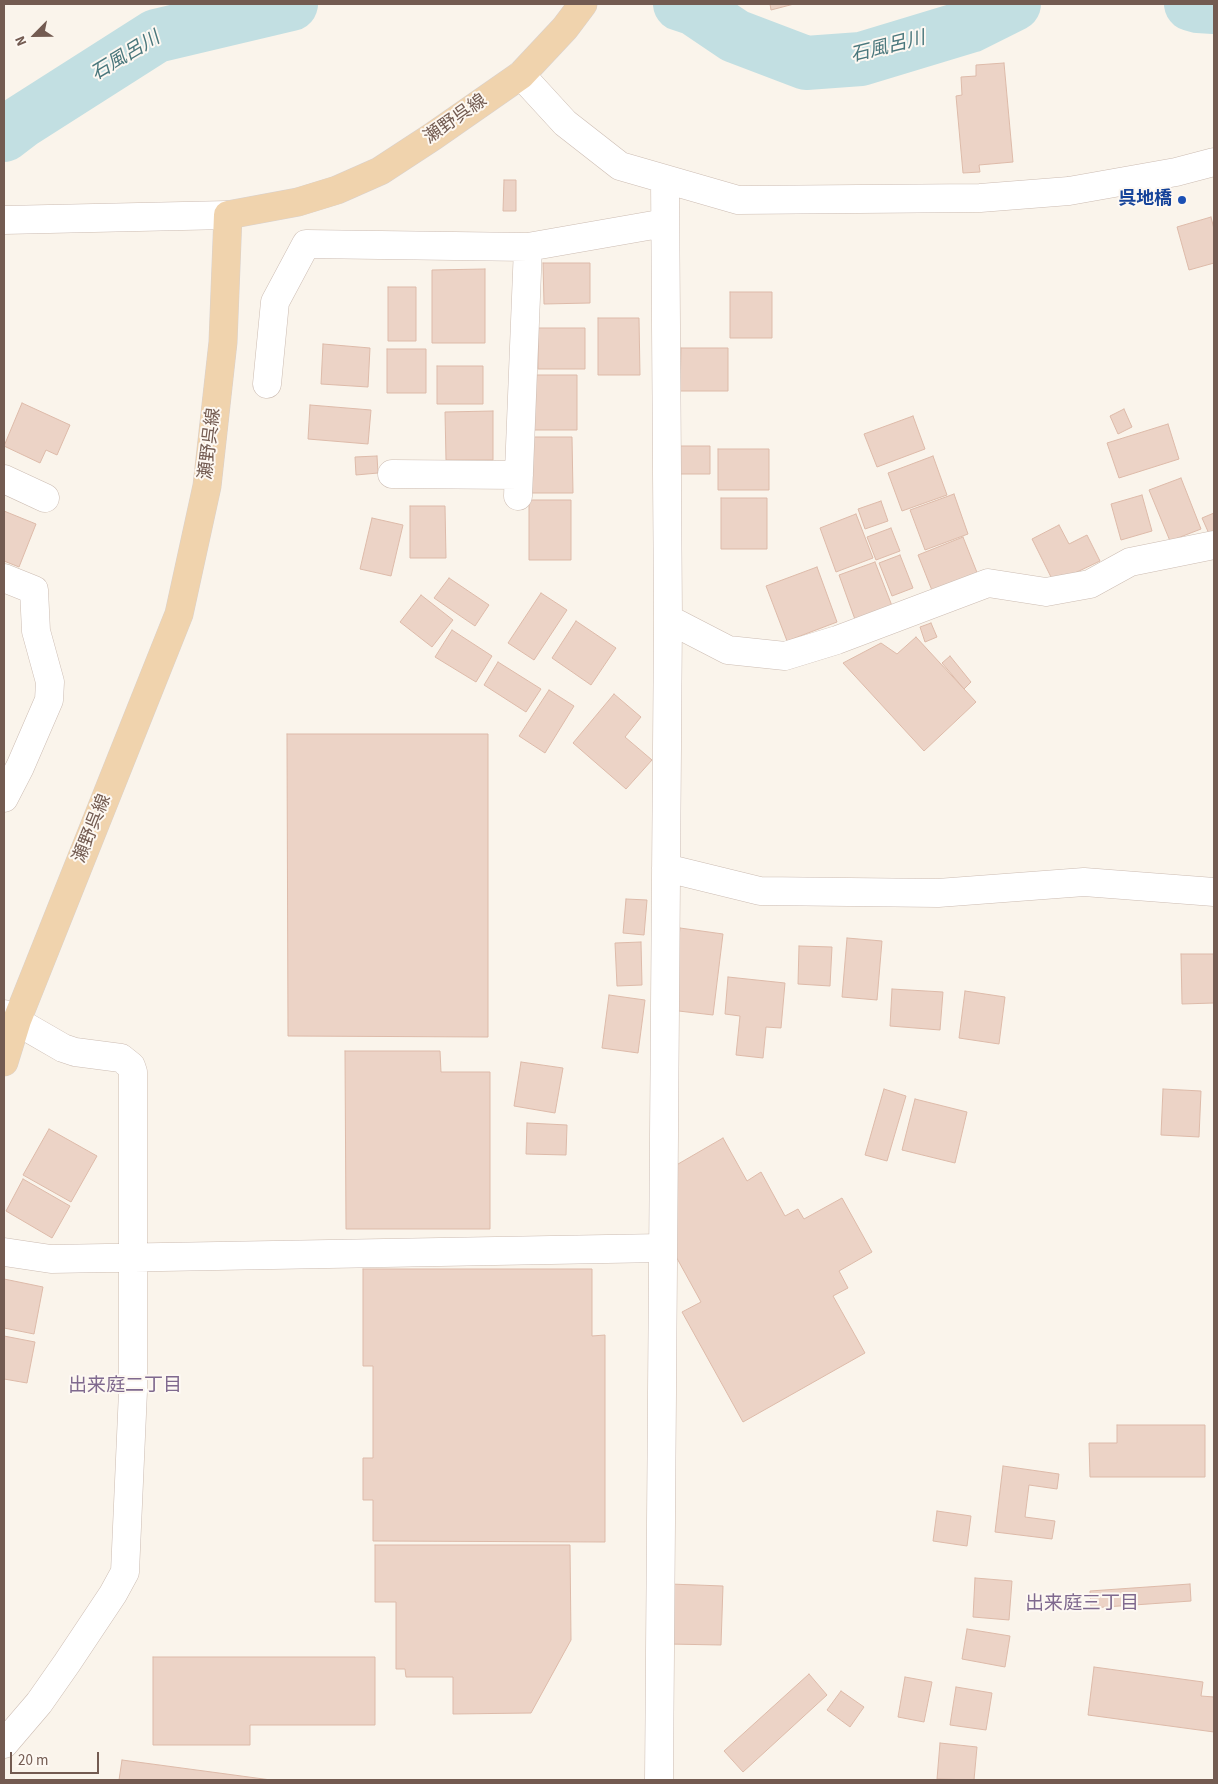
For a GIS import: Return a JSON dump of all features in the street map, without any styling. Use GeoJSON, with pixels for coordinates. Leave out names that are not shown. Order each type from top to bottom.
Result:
{"type":"FeatureCollection","features":[{"type":"Feature","properties":{"kind":"main road","name":"瀬野呉線"},"geometry":{"type":"LineString","coordinates":[[4,1062],[10,1017],[179,614],[206,486],[223,342],[228,215],[298,202],[337,190],[380,170],[432,138],[521,75],[565,28],[583,4]]}},
{"type":"Feature","properties":{"kind":"street"},"geometry":{"type":"LineString","coordinates":[[521,75],[565,123],[620,166],[738,200],[980,198],[1069,191],[1176,172],[1214,162]]}},
{"type":"Feature","properties":{"kind":"street"},"geometry":{"type":"LineString","coordinates":[[659,1780],[668,619],[665,179]]}},
{"type":"Feature","properties":{"kind":"street"},"geometry":{"type":"LineString","coordinates":[[4,220],[228,215]]}},
{"type":"Feature","properties":{"kind":"street"},"geometry":{"type":"LineString","coordinates":[[267,384],[276,302],[306,244],[528,247],[665,223]]}},
{"type":"Feature","properties":{"kind":"street"},"geometry":{"type":"LineString","coordinates":[[392,474],[518,485],[528,247]]}},
{"type":"Feature","properties":{"kind":"street"},"geometry":{"type":"LineString","coordinates":[[4,479],[45,498]]}},
{"type":"Feature","properties":{"kind":"street"},"geometry":{"type":"LineString","coordinates":[[668,619],[728,650],[785,656],[837,640],[988,582],[1046,592],[1090,584],[1130,562],[1214,545]]}},
{"type":"Feature","properties":{"kind":"street"},"geometry":{"type":"LineString","coordinates":[[4,578],[34,590],[36,631],[50,682],[49,700],[20,767],[4,798]]}},
{"type":"Feature","properties":{"kind":"street"},"geometry":{"type":"LineString","coordinates":[[666,868],[760,890],[938,893],[1084,882],[1214,892]]}},
{"type":"Feature","properties":{"kind":"street"},"geometry":{"type":"LineString","coordinates":[[4,1744],[38,1703],[67,1662],[113,1594],[125,1572],[133,1391],[133,1072],[131,1066],[121,1058],[75,1052],[63,1048],[10,1017]]}},
{"type":"Feature","properties":{"kind":"street"},"geometry":{"type":"LineString","coordinates":[[4,1252],[51,1259],[662,1248]]}},
{"type":"Feature","properties":{"kind":"building"},"geometry":{"type":"Polygon","coordinates":[[[770,4],[794,4],[771,10],[770,4]]]}},
{"type":"Feature","properties":{"kind":"building"},"geometry":{"type":"Polygon","coordinates":[[[1004,63],[1013,162],[979,165],[980,172],[963,173],[956,96],[962,95],[961,77],[976,76],[976,65],[1004,63]]]}},
{"type":"Feature","properties":{"kind":"building"},"geometry":{"type":"Polygon","coordinates":[[[504,180],[516,180],[516,211],[503,211],[504,180]]]}},
{"type":"Feature","properties":{"kind":"building"},"geometry":{"type":"Polygon","coordinates":[[[1211,217],[1214,229],[1214,263],[1189,270],[1177,227],[1211,217]]]}},
{"type":"Feature","properties":{"kind":"building"},"geometry":{"type":"Polygon","coordinates":[[[543,263],[590,263],[590,303],[544,304],[543,263]]]}},
{"type":"Feature","properties":{"kind":"building"},"geometry":{"type":"Polygon","coordinates":[[[485,269],[485,343],[432,343],[432,270],[485,269]]]}},
{"type":"Feature","properties":{"kind":"building"},"geometry":{"type":"Polygon","coordinates":[[[388,287],[416,287],[416,341],[388,341],[388,287]]]}},
{"type":"Feature","properties":{"kind":"building"},"geometry":{"type":"Polygon","coordinates":[[[730,292],[772,292],[772,338],[730,338],[730,292]]]}},
{"type":"Feature","properties":{"kind":"building"},"geometry":{"type":"Polygon","coordinates":[[[598,318],[639,318],[640,375],[598,375],[598,318]]]}},
{"type":"Feature","properties":{"kind":"building"},"geometry":{"type":"Polygon","coordinates":[[[538,328],[585,328],[585,369],[538,369],[538,328]]]}},
{"type":"Feature","properties":{"kind":"building"},"geometry":{"type":"Polygon","coordinates":[[[323,344],[370,348],[368,387],[321,384],[323,344]]]}},
{"type":"Feature","properties":{"kind":"building"},"geometry":{"type":"Polygon","coordinates":[[[681,348],[728,348],[728,391],[680,391],[681,348]]]}},
{"type":"Feature","properties":{"kind":"building"},"geometry":{"type":"Polygon","coordinates":[[[387,349],[426,349],[426,393],[387,393],[387,349]]]}},
{"type":"Feature","properties":{"kind":"building"},"geometry":{"type":"Polygon","coordinates":[[[437,366],[483,366],[483,404],[437,404],[437,366]]]}},
{"type":"Feature","properties":{"kind":"building"},"geometry":{"type":"Polygon","coordinates":[[[533,375],[577,375],[577,430],[533,430],[533,375]]]}},
{"type":"Feature","properties":{"kind":"building"},"geometry":{"type":"Polygon","coordinates":[[[22,403],[70,425],[57,455],[46,450],[40,463],[4,446],[22,403]]]}},
{"type":"Feature","properties":{"kind":"building"},"geometry":{"type":"Polygon","coordinates":[[[310,405],[371,410],[368,444],[308,439],[310,405]]]}},
{"type":"Feature","properties":{"kind":"building"},"geometry":{"type":"Polygon","coordinates":[[[1124,409],[1132,427],[1118,434],[1110,416],[1124,409]]]}},
{"type":"Feature","properties":{"kind":"building"},"geometry":{"type":"Polygon","coordinates":[[[493,411],[493,460],[446,460],[445,412],[493,411]]]}},
{"type":"Feature","properties":{"kind":"building"},"geometry":{"type":"Polygon","coordinates":[[[913,416],[925,449],[877,467],[864,434],[913,416]]]}},
{"type":"Feature","properties":{"kind":"building"},"geometry":{"type":"Polygon","coordinates":[[[1168,424],[1179,459],[1119,478],[1107,443],[1168,424]]]}},
{"type":"Feature","properties":{"kind":"building"},"geometry":{"type":"Polygon","coordinates":[[[531,437],[572,437],[573,493],[532,493],[531,437]]]}},
{"type":"Feature","properties":{"kind":"building"},"geometry":{"type":"Polygon","coordinates":[[[679,446],[710,446],[710,474],[679,474],[679,446]]]}},
{"type":"Feature","properties":{"kind":"building"},"geometry":{"type":"Polygon","coordinates":[[[718,449],[769,449],[769,490],[718,490],[718,449]]]}},
{"type":"Feature","properties":{"kind":"building"},"geometry":{"type":"Polygon","coordinates":[[[377,456],[378,473],[356,475],[355,457],[377,456]]]}},
{"type":"Feature","properties":{"kind":"building"},"geometry":{"type":"Polygon","coordinates":[[[933,456],[947,495],[902,511],[888,473],[933,456]]]}},
{"type":"Feature","properties":{"kind":"building"},"geometry":{"type":"Polygon","coordinates":[[[1181,478],[1201,529],[1170,541],[1149,490],[1181,478]]]}},
{"type":"Feature","properties":{"kind":"building"},"geometry":{"type":"Polygon","coordinates":[[[954,494],[968,534],[925,550],[910,510],[954,494]]]}},
{"type":"Feature","properties":{"kind":"building"},"geometry":{"type":"Polygon","coordinates":[[[1142,495],[1152,531],[1121,540],[1111,504],[1142,495]]]}},
{"type":"Feature","properties":{"kind":"building"},"geometry":{"type":"Polygon","coordinates":[[[721,498],[767,498],[767,549],[721,549],[721,498]]]}},
{"type":"Feature","properties":{"kind":"building"},"geometry":{"type":"Polygon","coordinates":[[[529,500],[571,500],[571,560],[529,560],[529,500]]]}},
{"type":"Feature","properties":{"kind":"building"},"geometry":{"type":"Polygon","coordinates":[[[881,501],[888,521],[865,529],[858,509],[881,501]]]}},
{"type":"Feature","properties":{"kind":"building"},"geometry":{"type":"Polygon","coordinates":[[[410,506],[445,506],[446,558],[410,558],[410,506]]]}},
{"type":"Feature","properties":{"kind":"building"},"geometry":{"type":"Polygon","coordinates":[[[4,511],[36,524],[19,567],[4,561],[4,511]]]}},
{"type":"Feature","properties":{"kind":"building"},"geometry":{"type":"Polygon","coordinates":[[[1214,513],[1214,534],[1210,536],[1202,518],[1214,513]]]}},
{"type":"Feature","properties":{"kind":"building"},"geometry":{"type":"Polygon","coordinates":[[[856,514],[873,558],[836,572],[820,528],[856,514]]]}},
{"type":"Feature","properties":{"kind":"building"},"geometry":{"type":"Polygon","coordinates":[[[372,518],[403,525],[391,576],[360,569],[372,518]]]}},
{"type":"Feature","properties":{"kind":"building"},"geometry":{"type":"Polygon","coordinates":[[[1059,525],[1069,544],[1087,535],[1100,561],[1054,583],[1032,539],[1059,525]]]}},
{"type":"Feature","properties":{"kind":"building"},"geometry":{"type":"Polygon","coordinates":[[[891,528],[900,551],[876,560],[867,537],[891,528]]]}},
{"type":"Feature","properties":{"kind":"building"},"geometry":{"type":"Polygon","coordinates":[[[963,537],[978,575],[933,593],[918,555],[963,537]]]}},
{"type":"Feature","properties":{"kind":"building"},"geometry":{"type":"Polygon","coordinates":[[[900,555],[913,588],[892,596],[879,563],[900,555]]]}},
{"type":"Feature","properties":{"kind":"building"},"geometry":{"type":"Polygon","coordinates":[[[875,562],[894,611],[857,625],[839,575],[875,562]]]}},
{"type":"Feature","properties":{"kind":"building"},"geometry":{"type":"Polygon","coordinates":[[[817,567],[837,622],[787,641],[766,586],[817,567]]]}},
{"type":"Feature","properties":{"kind":"building"},"geometry":{"type":"Polygon","coordinates":[[[449,578],[489,605],[475,626],[434,598],[449,578]]]}},
{"type":"Feature","properties":{"kind":"building"},"geometry":{"type":"Polygon","coordinates":[[[541,593],[567,610],[534,660],[508,643],[541,593]]]}},
{"type":"Feature","properties":{"kind":"building"},"geometry":{"type":"Polygon","coordinates":[[[421,595],[453,620],[432,647],[400,622],[421,595]]]}},
{"type":"Feature","properties":{"kind":"building"},"geometry":{"type":"Polygon","coordinates":[[[576,621],[616,648],[591,685],[552,658],[576,621]]]}},
{"type":"Feature","properties":{"kind":"building"},"geometry":{"type":"Polygon","coordinates":[[[931,623],[937,637],[925,642],[920,627],[931,623]]]}},
{"type":"Feature","properties":{"kind":"building"},"geometry":{"type":"Polygon","coordinates":[[[452,630],[492,656],[476,682],[435,657],[452,630]]]}},
{"type":"Feature","properties":{"kind":"building"},"geometry":{"type":"Polygon","coordinates":[[[916,637],[976,702],[924,751],[843,663],[881,643],[897,654],[916,637]]]}},
{"type":"Feature","properties":{"kind":"building"},"geometry":{"type":"Polygon","coordinates":[[[950,656],[971,682],[964,689],[942,663],[950,656]]]}},
{"type":"Feature","properties":{"kind":"building"},"geometry":{"type":"Polygon","coordinates":[[[498,662],[541,689],[526,712],[484,685],[498,662]]]}},
{"type":"Feature","properties":{"kind":"building"},"geometry":{"type":"Polygon","coordinates":[[[549,690],[574,706],[545,753],[519,736],[549,690]]]}},
{"type":"Feature","properties":{"kind":"building"},"geometry":{"type":"Polygon","coordinates":[[[614,694],[641,717],[625,737],[652,760],[626,789],[573,743],[614,694]]]}},
{"type":"Feature","properties":{"kind":"building"},"geometry":{"type":"Polygon","coordinates":[[[287,734],[488,734],[488,1037],[288,1036],[287,734]]]}},
{"type":"Feature","properties":{"kind":"building"},"geometry":{"type":"Polygon","coordinates":[[[626,899],[647,900],[644,935],[623,933],[626,899]]]}},
{"type":"Feature","properties":{"kind":"building"},"geometry":{"type":"Polygon","coordinates":[[[680,928],[723,934],[713,1015],[670,1010],[680,928]]]}},
{"type":"Feature","properties":{"kind":"building"},"geometry":{"type":"Polygon","coordinates":[[[847,938],[882,941],[877,1000],[842,997],[847,938]]]}},
{"type":"Feature","properties":{"kind":"building"},"geometry":{"type":"Polygon","coordinates":[[[641,942],[642,985],[617,986],[615,943],[641,942]]]}},
{"type":"Feature","properties":{"kind":"building"},"geometry":{"type":"Polygon","coordinates":[[[799,946],[832,947],[830,986],[798,984],[799,946]]]}},
{"type":"Feature","properties":{"kind":"building"},"geometry":{"type":"Polygon","coordinates":[[[1181,954],[1214,954],[1214,1003],[1182,1004],[1181,954]]]}},
{"type":"Feature","properties":{"kind":"building"},"geometry":{"type":"Polygon","coordinates":[[[728,977],[785,983],[781,1028],[766,1027],[763,1058],[736,1055],[740,1016],[725,1014],[728,977]]]}},
{"type":"Feature","properties":{"kind":"building"},"geometry":{"type":"Polygon","coordinates":[[[892,989],[943,992],[940,1030],[890,1026],[892,989]]]}},
{"type":"Feature","properties":{"kind":"building"},"geometry":{"type":"Polygon","coordinates":[[[965,991],[1005,997],[999,1044],[959,1038],[965,991]]]}},
{"type":"Feature","properties":{"kind":"building"},"geometry":{"type":"Polygon","coordinates":[[[609,995],[645,1000],[638,1053],[602,1048],[609,995]]]}},
{"type":"Feature","properties":{"kind":"building"},"geometry":{"type":"Polygon","coordinates":[[[345,1051],[440,1051],[441,1072],[490,1072],[490,1229],[346,1229],[345,1051]]]}},
{"type":"Feature","properties":{"kind":"building"},"geometry":{"type":"Polygon","coordinates":[[[521,1062],[563,1068],[555,1113],[514,1106],[521,1062]]]}},
{"type":"Feature","properties":{"kind":"building"},"geometry":{"type":"Polygon","coordinates":[[[884,1089],[906,1096],[887,1161],[865,1155],[884,1089]]]}},
{"type":"Feature","properties":{"kind":"building"},"geometry":{"type":"Polygon","coordinates":[[[1163,1089],[1201,1091],[1199,1137],[1161,1135],[1163,1089]]]}},
{"type":"Feature","properties":{"kind":"building"},"geometry":{"type":"Polygon","coordinates":[[[915,1099],[967,1112],[955,1163],[902,1150],[915,1099]]]}},
{"type":"Feature","properties":{"kind":"building"},"geometry":{"type":"Polygon","coordinates":[[[527,1123],[567,1125],[566,1155],[526,1154],[527,1123]]]}},
{"type":"Feature","properties":{"kind":"building"},"geometry":{"type":"Polygon","coordinates":[[[49,1129],[97,1156],[71,1202],[23,1175],[49,1129]]]}},
{"type":"Feature","properties":{"kind":"building"},"geometry":{"type":"Polygon","coordinates":[[[723,1138],[747,1181],[761,1172],[785,1216],[798,1209],[804,1219],[842,1198],[872,1252],[839,1271],[848,1288],[833,1296],[865,1353],[743,1422],[682,1312],[701,1302],[668,1242],[666,1171],[723,1138]]]}},
{"type":"Feature","properties":{"kind":"building"},"geometry":{"type":"Polygon","coordinates":[[[23,1179],[70,1206],[52,1238],[6,1211],[23,1179]]]}},
{"type":"Feature","properties":{"kind":"building"},"geometry":{"type":"Polygon","coordinates":[[[363,1269],[592,1269],[592,1336],[605,1335],[605,1542],[373,1541],[373,1500],[363,1500],[363,1458],[373,1458],[373,1366],[363,1366],[363,1269]]]}},
{"type":"Feature","properties":{"kind":"building"},"geometry":{"type":"Polygon","coordinates":[[[4,1279],[43,1287],[34,1334],[4,1328],[4,1279]]]}},
{"type":"Feature","properties":{"kind":"building"},"geometry":{"type":"Polygon","coordinates":[[[4,1336],[35,1342],[27,1383],[4,1379],[4,1336]]]}},
{"type":"Feature","properties":{"kind":"building"},"geometry":{"type":"Polygon","coordinates":[[[1117,1425],[1205,1425],[1205,1477],[1090,1477],[1089,1443],[1117,1443],[1117,1425]]]}},
{"type":"Feature","properties":{"kind":"building"},"geometry":{"type":"Polygon","coordinates":[[[1003,1466],[1059,1474],[1057,1489],[1029,1485],[1025,1517],[1055,1521],[1052,1539],[995,1532],[1003,1466]]]}},
{"type":"Feature","properties":{"kind":"building"},"geometry":{"type":"Polygon","coordinates":[[[937,1511],[971,1516],[967,1546],[933,1541],[937,1511]]]}},
{"type":"Feature","properties":{"kind":"building"},"geometry":{"type":"Polygon","coordinates":[[[375,1545],[570,1545],[571,1640],[531,1713],[453,1714],[453,1677],[406,1677],[405,1669],[396,1669],[396,1602],[375,1602],[375,1545]]]}},
{"type":"Feature","properties":{"kind":"building"},"geometry":{"type":"Polygon","coordinates":[[[975,1578],[1012,1581],[1009,1620],[973,1617],[975,1578]]]}},
{"type":"Feature","properties":{"kind":"building"},"geometry":{"type":"Polygon","coordinates":[[[670,1584],[723,1586],[721,1645],[668,1644],[670,1584]]]}},
{"type":"Feature","properties":{"kind":"building"},"geometry":{"type":"Polygon","coordinates":[[[1190,1584],[1191,1601],[1091,1608],[1090,1591],[1190,1584]]]}},
{"type":"Feature","properties":{"kind":"building"},"geometry":{"type":"Polygon","coordinates":[[[967,1629],[1010,1636],[1005,1667],[962,1659],[967,1629]]]}},
{"type":"Feature","properties":{"kind":"building"},"geometry":{"type":"Polygon","coordinates":[[[153,1657],[375,1657],[375,1725],[250,1725],[250,1745],[153,1745],[153,1657]]]}},
{"type":"Feature","properties":{"kind":"building"},"geometry":{"type":"Polygon","coordinates":[[[1094,1667],[1203,1682],[1201,1696],[1214,1697],[1214,1732],[1088,1715],[1094,1667]]]}},
{"type":"Feature","properties":{"kind":"building"},"geometry":{"type":"Polygon","coordinates":[[[809,1674],[827,1695],[743,1772],[724,1751],[809,1674]]]}},
{"type":"Feature","properties":{"kind":"building"},"geometry":{"type":"Polygon","coordinates":[[[905,1677],[932,1682],[924,1722],[898,1717],[905,1677]]]}},
{"type":"Feature","properties":{"kind":"building"},"geometry":{"type":"Polygon","coordinates":[[[956,1687],[992,1693],[986,1730],[950,1725],[956,1687]]]}},
{"type":"Feature","properties":{"kind":"building"},"geometry":{"type":"Polygon","coordinates":[[[841,1691],[864,1707],[850,1727],[827,1710],[841,1691]]]}},
{"type":"Feature","properties":{"kind":"building"},"geometry":{"type":"Polygon","coordinates":[[[940,1743],[977,1747],[974,1780],[937,1779],[940,1743]]]}},
{"type":"Feature","properties":{"kind":"building"},"geometry":{"type":"Polygon","coordinates":[[[122,1760],[271,1780],[119,1780],[122,1760]]]}},
{"type":"Feature","properties":{"kind":"waterway","name":"石風呂川"},"geometry":{"type":"LineString","coordinates":[[4,135],[21,122],[156,36],[291,4]]}},
{"type":"Feature","properties":{"kind":"waterway","name":"石風呂川"},"geometry":{"type":"LineString","coordinates":[[680,4],[695,9],[735,36],[806,63],[861,59],[970,26],[1014,4]]}},
{"type":"Feature","properties":{"kind":"waterway","name":"石風呂川"},"geometry":{"type":"LineString","coordinates":[[1191,4],[1214,7]]}},
{"type":"Feature","properties":{"kind":"place","name":"呉地橋"},"geometry":{"type":"Point","coordinates":[1182,200]}},
{"type":"Feature","properties":{"kind":"district","name":"出来庭二丁目"},"geometry":{"type":"Point","coordinates":[125,1387]}},
{"type":"Feature","properties":{"kind":"district","name":"出来庭三丁目"},"geometry":{"type":"Point","coordinates":[1082,1605]}}]}
